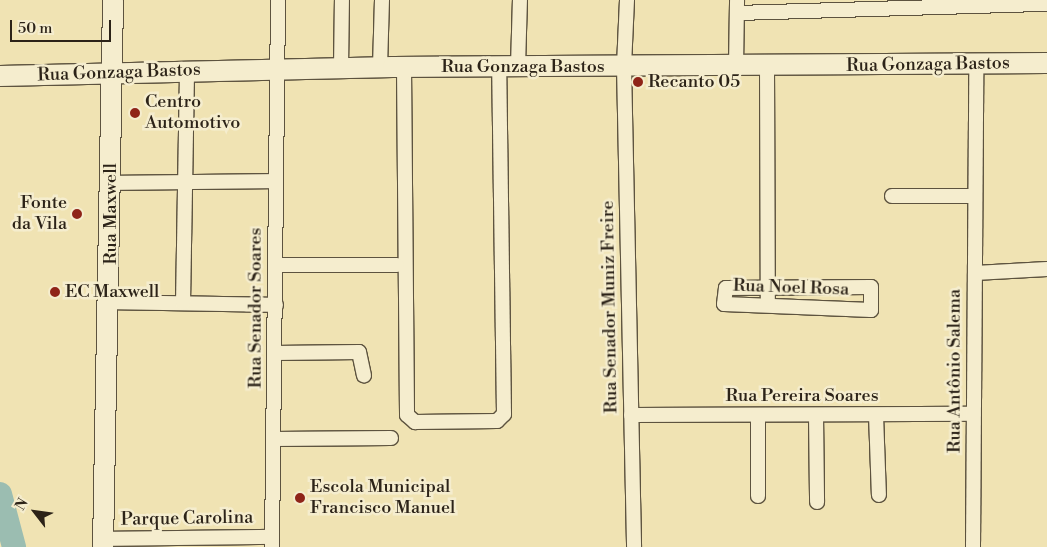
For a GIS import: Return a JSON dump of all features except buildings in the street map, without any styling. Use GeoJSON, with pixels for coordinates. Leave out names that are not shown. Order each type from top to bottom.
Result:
{"type":"FeatureCollection","features":[{"type":"Feature","properties":{"kind":"street","name":"Rua Maxwell"},"geometry":{"type":"LineString","coordinates":[[103,543],[110,302],[114,0]]}},
{"type":"Feature","properties":{"kind":"street","name":"Rua Senador Soares"},"geometry":{"type":"LineString","coordinates":[[272,542],[276,305],[275,69],[278,0]]}},
{"type":"Feature","properties":{"kind":"street"},"geometry":{"type":"LineString","coordinates":[[341,68],[342,0]]}},
{"type":"Feature","properties":{"kind":"street"},"geometry":{"type":"LineString","coordinates":[[380,67],[382,0]]}},
{"type":"Feature","properties":{"kind":"street"},"geometry":{"type":"LineString","coordinates":[[404,68],[407,415],[415,422],[497,420],[504,414],[508,66],[520,0]]}},
{"type":"Feature","properties":{"kind":"street","name":"Rua Senador Muniz Freire"},"geometry":{"type":"LineString","coordinates":[[626,0],[624,66],[634,547]]}},
{"type":"Feature","properties":{"kind":"street"},"geometry":{"type":"LineString","coordinates":[[736,67],[737,6],[1047,4]]}},
{"type":"Feature","properties":{"kind":"street","name":"Rua Gonzaga Bastos"},"geometry":{"type":"LineString","coordinates":[[0,76],[380,67],[767,67],[1047,63]]}},
{"type":"Feature","properties":{"kind":"street","name":"Rua Antônio Salema"},"geometry":{"type":"LineString","coordinates":[[973,547],[976,64]]}},
{"type":"Feature","properties":{"kind":"street"},"geometry":{"type":"LineString","coordinates":[[767,67],[768,308]]}},
{"type":"Feature","properties":{"kind":"street"},"geometry":{"type":"LineString","coordinates":[[183,303],[187,71]]}},
{"type":"Feature","properties":{"kind":"street"},"geometry":{"type":"LineString","coordinates":[[111,183],[275,181]]}},
{"type":"Feature","properties":{"kind":"street"},"geometry":{"type":"LineString","coordinates":[[892,196],[975,196]]}},
{"type":"Feature","properties":{"kind":"street"},"geometry":{"type":"LineString","coordinates":[[276,265],[397,265]]}},
{"type":"Feature","properties":{"kind":"street"},"geometry":{"type":"LineString","coordinates":[[975,273],[1047,269]]}},
{"type":"Feature","properties":{"kind":"street","name":"Rua Noel Rosa"},"geometry":{"type":"LineString","coordinates":[[726,288],[767,289],[874,288],[872,310],[768,308],[724,304],[726,288]]}},
{"type":"Feature","properties":{"kind":"street"},"geometry":{"type":"LineString","coordinates":[[110,302],[276,305]]}},
{"type":"Feature","properties":{"kind":"street"},"geometry":{"type":"LineString","coordinates":[[275,352],[359,352],[364,375]]}},
{"type":"Feature","properties":{"kind":"street"},"geometry":{"type":"LineString","coordinates":[[876,414],[879,495]]}},
{"type":"Feature","properties":{"kind":"street","name":"Rua Pereira Soares"},"geometry":{"type":"LineString","coordinates":[[631,415],[973,414]]}},
{"type":"Feature","properties":{"kind":"street"},"geometry":{"type":"LineString","coordinates":[[758,415],[758,496]]}},
{"type":"Feature","properties":{"kind":"street"},"geometry":{"type":"LineString","coordinates":[[816,415],[817,502]]}},
{"type":"Feature","properties":{"kind":"street"},"geometry":{"type":"LineString","coordinates":[[274,439],[391,438]]}},
{"type":"Feature","properties":{"kind":"street","name":"Parque Carolina"},"geometry":{"type":"LineString","coordinates":[[103,543],[272,542]]}},
{"type":"Feature","properties":{"kind":"waterway"},"geometry":{"type":"LineString","coordinates":[[0,494],[14,547]]}},
{"type":"Feature","properties":{"kind":"place","name":"Recanto 05"},"geometry":{"type":"Point","coordinates":[638,82]}},
{"type":"Feature","properties":{"kind":"place","name":"Centro Automotivo"},"geometry":{"type":"Point","coordinates":[135,113]}},
{"type":"Feature","properties":{"kind":"place","name":"Fonte da Vila"},"geometry":{"type":"Point","coordinates":[77,214]}},
{"type":"Feature","properties":{"kind":"place","name":"EC Maxwell"},"geometry":{"type":"Point","coordinates":[55,292]}},
{"type":"Feature","properties":{"kind":"place","name":"Escola Municipal Francisco Manuel"},"geometry":{"type":"Point","coordinates":[300,498]}}]}
